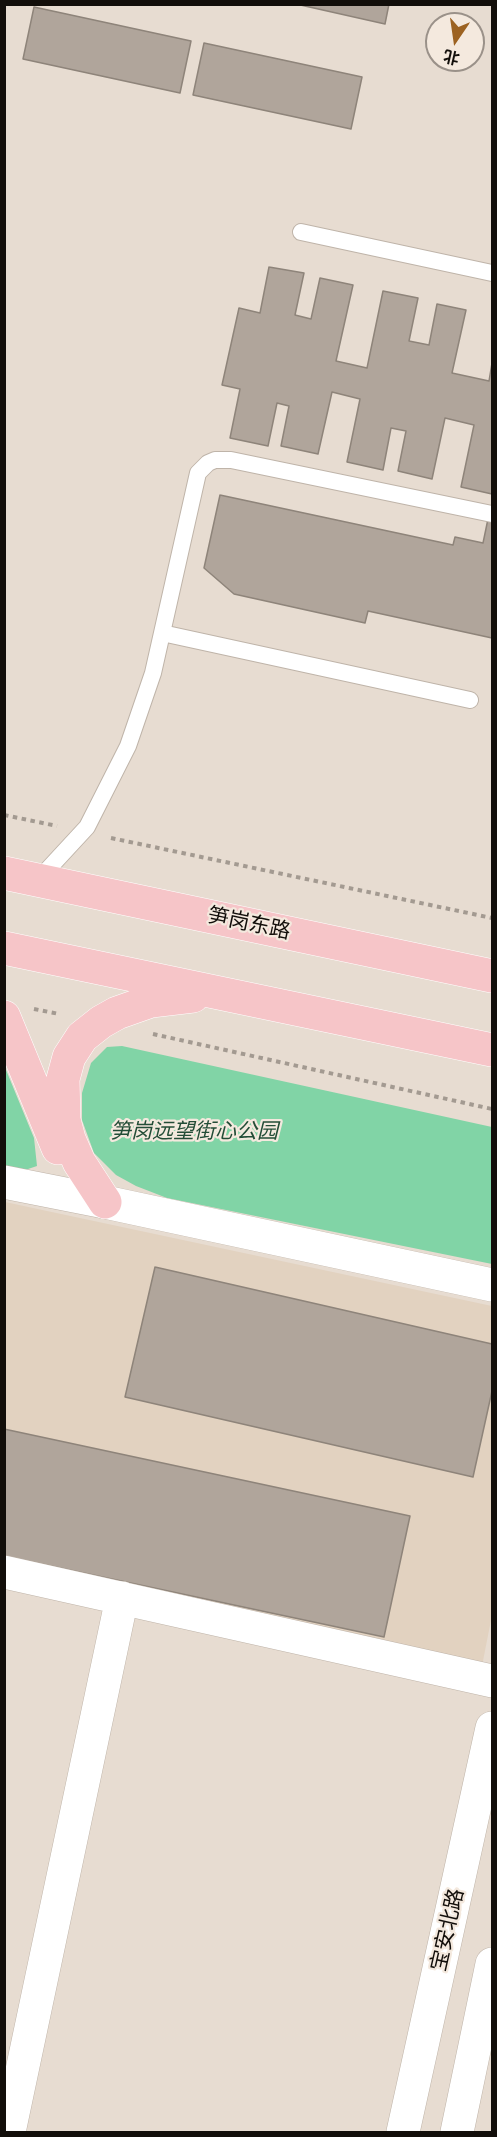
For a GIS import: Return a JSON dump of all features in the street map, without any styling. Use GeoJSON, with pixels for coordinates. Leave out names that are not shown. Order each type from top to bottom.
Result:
{"type":"FeatureCollection","features":[{"type":"Feature","properties":{"kind":"main road","name":"笋岗东路"},"geometry":{"type":"LineString","coordinates":[[4,873],[487,973]]}},
{"type":"Feature","properties":{"kind":"main road"},"geometry":{"type":"LineString","coordinates":[[4,948],[492,1050]]}},
{"type":"Feature","properties":{"kind":"main road"},"geometry":{"type":"LineString","coordinates":[[105,1202],[79,1162],[64,1120],[63,1080],[69,1057],[82,1037],[101,1022],[117,1014],[151,1001],[216,993]]}},
{"type":"Feature","properties":{"kind":"main road"},"geometry":{"type":"LineString","coordinates":[[13,1012],[65,1165],[81,1186],[105,1202]]}},
{"type":"Feature","properties":{"kind":"street"},"geometry":{"type":"LineString","coordinates":[[4,1182],[492,1286]]}},
{"type":"Feature","properties":{"kind":"street"},"geometry":{"type":"LineString","coordinates":[[4,1572],[492,1681]]}},
{"type":"Feature","properties":{"kind":"street"},"geometry":{"type":"LineString","coordinates":[[9,2133],[122,1598]]}},
{"type":"Feature","properties":{"kind":"street","name":"宝安北路"},"geometry":{"type":"LineString","coordinates":[[403,2133],[492,1728]]}},
{"type":"Feature","properties":{"kind":"street"},"geometry":{"type":"LineString","coordinates":[[457,2133],[492,1964]]}},
{"type":"Feature","properties":{"kind":"lane"},"geometry":{"type":"LineString","coordinates":[[302,232],[492,273]]}},
{"type":"Feature","properties":{"kind":"lane"},"geometry":{"type":"LineString","coordinates":[[38,880],[87,826],[128,746],[153,673],[198,473],[208,463],[215,460],[231,460],[492,514]]}},
{"type":"Feature","properties":{"kind":"lane"},"geometry":{"type":"LineString","coordinates":[[162,633],[470,700]]}},
{"type":"Feature","properties":{"kind":"path"},"geometry":{"type":"LineString","coordinates":[[4,815],[58,826]]}},
{"type":"Feature","properties":{"kind":"path"},"geometry":{"type":"LineString","coordinates":[[111,838],[492,918]]}},
{"type":"Feature","properties":{"kind":"path"},"geometry":{"type":"LineString","coordinates":[[13,1012],[69,1016]]}},
{"type":"Feature","properties":{"kind":"path"},"geometry":{"type":"LineString","coordinates":[[142,1032],[492,1109]]}},
{"type":"Feature","properties":{"kind":"shaded area"},"geometry":{"type":"Polygon","coordinates":[[[5,1202],[492,1306],[492,1615],[481,1671],[5,1571],[5,1202]]]}},
{"type":"Feature","properties":{"kind":"green space","name":"笋岗远望街心公园"},"geometry":{"type":"Polygon","coordinates":[[[122,1046],[492,1127],[492,1264],[167,1198],[136,1186],[116,1175],[94,1153],[82,1120],[82,1093],[91,1063],[107,1047],[122,1046]]]}},
{"type":"Feature","properties":{"kind":"green space"},"geometry":{"type":"Polygon","coordinates":[[[4,1065],[34,1138],[37,1166],[25,1170],[5,1168],[4,1065]]]}},
{"type":"Feature","properties":{"kind":"building"},"geometry":{"type":"Polygon","coordinates":[[[296,4],[389,4],[385,24],[296,4]]]}},
{"type":"Feature","properties":{"kind":"building"},"geometry":{"type":"Polygon","coordinates":[[[34,7],[191,41],[180,93],[23,59],[34,7]]]}},
{"type":"Feature","properties":{"kind":"building"},"geometry":{"type":"Polygon","coordinates":[[[204,43],[362,77],[351,129],[193,95],[204,43]]]}},
{"type":"Feature","properties":{"kind":"building"},"geometry":{"type":"Polygon","coordinates":[[[269,267],[304,273],[295,315],[311,319],[320,278],[353,285],[336,361],[367,368],[383,291],[418,298],[409,341],[429,345],[437,304],[466,310],[452,373],[489,381],[492,363],[492,494],[461,487],[474,425],[445,418],[432,479],[398,471],[406,431],[391,428],[383,470],[347,462],[360,399],[332,392],[318,454],[281,446],[289,406],[277,403],[268,446],[230,438],[240,389],[222,385],[239,308],[260,313],[269,267]]]}},
{"type":"Feature","properties":{"kind":"building"},"geometry":{"type":"Polygon","coordinates":[[[220,495],[453,545],[455,537],[483,543],[488,519],[492,521],[492,638],[368,611],[365,623],[234,594],[204,568],[220,495]]]}},
{"type":"Feature","properties":{"kind":"building"},"geometry":{"type":"Polygon","coordinates":[[[155,1267],[492,1344],[492,1391],[473,1477],[125,1397],[155,1267]]]}},
{"type":"Feature","properties":{"kind":"building"},"geometry":{"type":"Polygon","coordinates":[[[4,1429],[410,1516],[384,1637],[4,1556],[4,1429]]]}}]}
